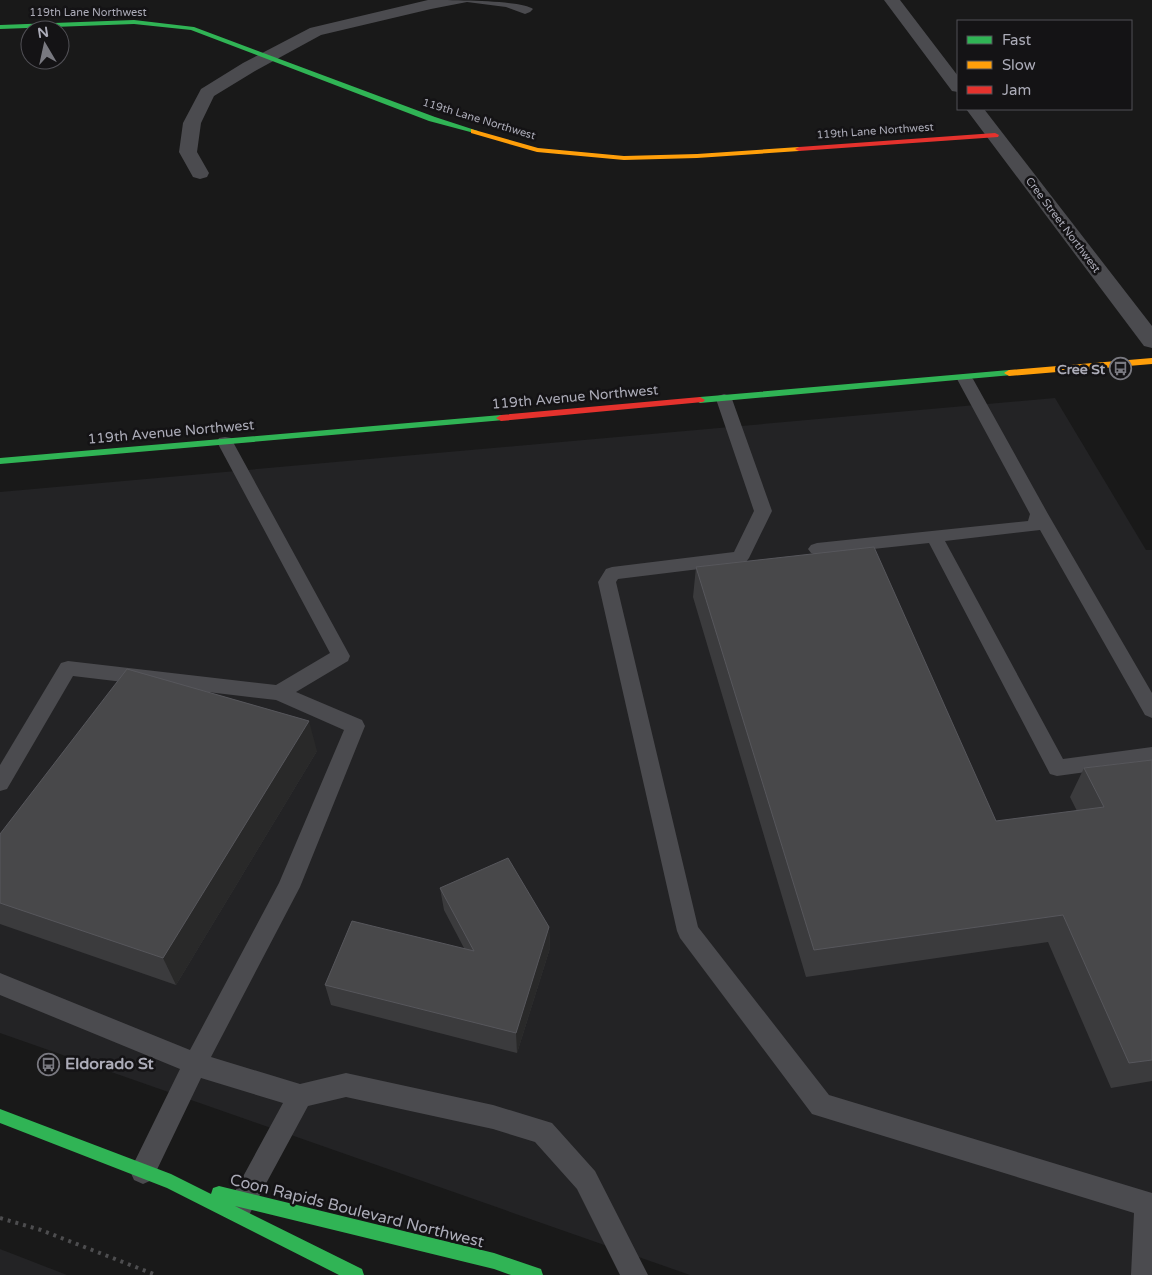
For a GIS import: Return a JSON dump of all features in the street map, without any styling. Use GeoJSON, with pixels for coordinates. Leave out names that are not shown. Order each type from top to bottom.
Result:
{"type":"FeatureCollection","features":[{"type":"Feature","properties":{"kind":"street"},"geometry":{"type":"LineString","coordinates":[[200,173],[188,152],[192,123],[206,93],[316,31],[431,4],[461,0]]}},
{"type":"Feature","properties":{"kind":"street"},"geometry":{"type":"LineString","coordinates":[[473,0],[508,3],[525,9]]}},
{"type":"Feature","properties":{"kind":"street"},"geometry":{"type":"LineString","coordinates":[[892,0],[957,86]]}},
{"type":"Feature","properties":{"kind":"street","name":"119th Lane Northwest"},"geometry":{"type":"LineString","coordinates":[[0,27],[134,22],[192,28],[432,119],[537,150],[624,158],[697,156],[995,135]]}},
{"type":"Feature","properties":{"kind":"street","name":"Cree Street Northwest"},"geometry":{"type":"LineString","coordinates":[[976,110],[1152,341]]}},
{"type":"Feature","properties":{"kind":"street","name":"119th Avenue Northwest"},"geometry":{"type":"LineString","coordinates":[[0,461],[1152,361]]}},
{"type":"Feature","properties":{"kind":"street","name":"Coon Rapids Boulevard Northwest"},"geometry":{"type":"LineString","coordinates":[[0,1116],[239,1207],[494,1261],[535,1275]]}},
{"type":"Feature","properties":{"kind":"street","name":"Coon Rapids Boulevard Northwest"},"geometry":{"type":"LineString","coordinates":[[171,1182],[239,1207],[356,1275]]}},
{"type":"Feature","properties":{"kind":"lane"},"geometry":{"type":"LineString","coordinates":[[965,378],[1039,514],[1152,710]]}},
{"type":"Feature","properties":{"kind":"lane"},"geometry":{"type":"LineString","coordinates":[[724,399],[763,511],[740,558],[612,573],[607,582],[688,931],[821,1104],[1147,1204],[1145,1275]]}},
{"type":"Feature","properties":{"kind":"lane"},"geometry":{"type":"LineString","coordinates":[[225,442],[341,656],[279,693]]}},
{"type":"Feature","properties":{"kind":"lane"},"geometry":{"type":"LineString","coordinates":[[817,549],[1034,526],[1039,514]]}},
{"type":"Feature","properties":{"kind":"lane"},"geometry":{"type":"LineString","coordinates":[[934,537],[1056,768],[1152,755]]}},
{"type":"Feature","properties":{"kind":"lane"},"geometry":{"type":"LineString","coordinates":[[0,783],[68,668],[279,693],[355,726],[289,887],[195,1064],[143,1171]]}},
{"type":"Feature","properties":{"kind":"lane"},"geometry":{"type":"LineString","coordinates":[[0,984],[195,1064],[300,1096],[346,1085],[493,1117],[543,1132],[586,1180],[634,1275]]}},
{"type":"Feature","properties":{"kind":"lane"},"geometry":{"type":"LineString","coordinates":[[239,1207],[300,1096]]}},
{"type":"Feature","properties":{"kind":"path"},"geometry":{"type":"LineString","coordinates":[[0,1218],[41,1230],[156,1275]]}},
{"type":"Feature","properties":{"kind":"shaded area"},"geometry":{"type":"Polygon","coordinates":[[[1055,398],[1146,550],[1152,550],[1152,1275],[690,1275],[0,1033],[0,492],[1055,398]]]}},
{"type":"Feature","properties":{"kind":"shaded area"},"geometry":{"type":"Polygon","coordinates":[[[0,1249],[67,1275],[0,1275],[0,1249]]]}},
{"type":"Feature","properties":{"kind":"building"},"geometry":{"type":"Polygon","coordinates":[[[874,547],[996,821],[1104,807],[1084,768],[1152,760],[1152,1060],[1129,1063],[1063,915],[814,950],[696,567],[874,547]]]}},
{"type":"Feature","properties":{"kind":"building"},"geometry":{"type":"Polygon","coordinates":[[[127,669],[309,721],[163,958],[0,903],[0,834],[127,669]]]}},
{"type":"Feature","properties":{"kind":"building"},"geometry":{"type":"Polygon","coordinates":[[[508,858],[549,927],[516,1033],[325,985],[352,921],[474,951],[440,888],[508,858]]]}},
{"type":"Feature","properties":{"kind":"traffic: fast"},"geometry":{"type":"LineString","coordinates":[[0,27],[134,22],[192,28],[432,119],[474,131]]}},
{"type":"Feature","properties":{"kind":"traffic: fast"},"geometry":{"type":"LineString","coordinates":[[700,400],[1009,373]]}},
{"type":"Feature","properties":{"kind":"traffic: fast"},"geometry":{"type":"LineString","coordinates":[[0,461],[501,418]]}},
{"type":"Feature","properties":{"kind":"traffic: fast"},"geometry":{"type":"LineString","coordinates":[[0,1116],[171,1182],[356,1275]]}},
{"type":"Feature","properties":{"kind":"traffic: fast"},"geometry":{"type":"LineString","coordinates":[[219,1194],[494,1261],[535,1275]]}},
{"type":"Feature","properties":{"kind":"traffic: slow"},"geometry":{"type":"LineString","coordinates":[[474,131],[537,150],[624,158],[697,156],[799,149]]}},
{"type":"Feature","properties":{"kind":"traffic: slow"},"geometry":{"type":"LineString","coordinates":[[1009,373],[1152,361]]}},
{"type":"Feature","properties":{"kind":"traffic: jam"},"geometry":{"type":"LineString","coordinates":[[799,149],[995,135]]}},
{"type":"Feature","properties":{"kind":"traffic: jam"},"geometry":{"type":"LineString","coordinates":[[501,418],[700,400]]}},
{"type":"Feature","properties":{"kind":"place","name":"Cree St"},"geometry":{"type":"Point","coordinates":[1121,369]}},
{"type":"Feature","properties":{"kind":"place","name":"Eldorado St"},"geometry":{"type":"Point","coordinates":[49,1064]}}]}
